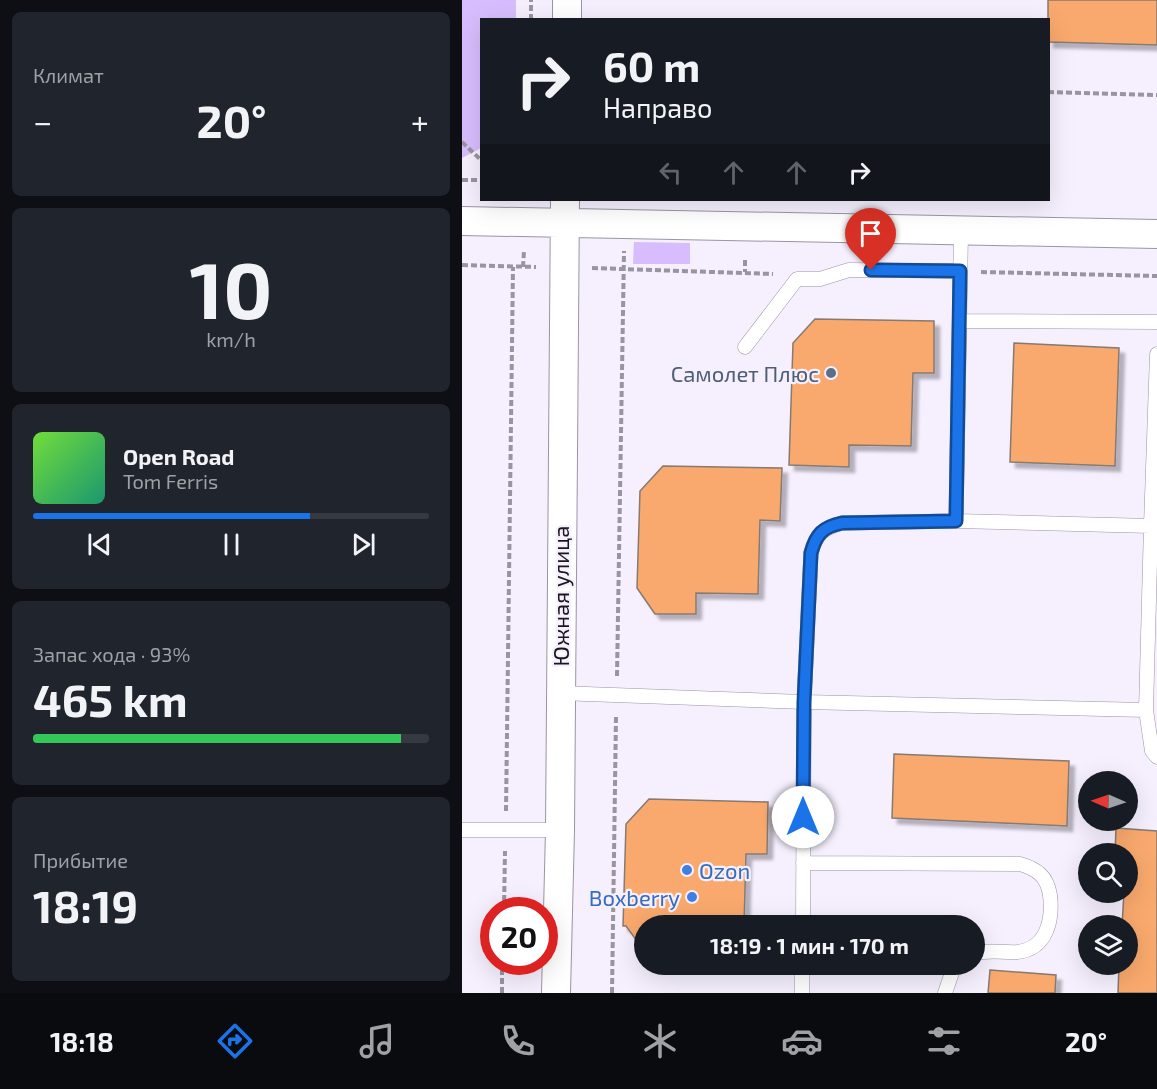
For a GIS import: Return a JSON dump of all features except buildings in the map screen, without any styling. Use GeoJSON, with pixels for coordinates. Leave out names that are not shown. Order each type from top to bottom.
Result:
{"type":"FeatureCollection","features":[{"type":"Feature","properties":{"kind":"street"},"geometry":{"type":"LineString","coordinates":[[567,0],[567,18]]}},
{"type":"Feature","properties":{"kind":"street"},"geometry":{"type":"LineString","coordinates":[[462,221],[564,211],[961,232],[1157,234]]}},
{"type":"Feature","properties":{"kind":"street","name":"Южная улица"},"geometry":{"type":"LineString","coordinates":[[556,993],[560,830],[559,693],[564,211]]}},
{"type":"Feature","properties":{"kind":"lane"},"geometry":{"type":"LineString","coordinates":[[956,521],[961,232]]}},
{"type":"Feature","properties":{"kind":"lane"},"geometry":{"type":"LineString","coordinates":[[745,347],[797,279],[820,279],[849,270],[960,271]]}},
{"type":"Feature","properties":{"kind":"lane"},"geometry":{"type":"LineString","coordinates":[[960,321],[1157,322]]}},
{"type":"Feature","properties":{"kind":"lane"},"geometry":{"type":"LineString","coordinates":[[1157,354],[1146,710],[1152,751],[1157,758]]}},
{"type":"Feature","properties":{"kind":"lane"},"geometry":{"type":"LineString","coordinates":[[803,915],[804,702],[811,553],[815,538],[826,526],[842,523],[956,521],[1150,526]]}},
{"type":"Feature","properties":{"kind":"lane"},"geometry":{"type":"LineString","coordinates":[[559,693],[804,702],[1146,710]]}},
{"type":"Feature","properties":{"kind":"lane"},"geometry":{"type":"LineString","coordinates":[[462,830],[560,830]]}},
{"type":"Feature","properties":{"kind":"lane"},"geometry":{"type":"LineString","coordinates":[[803,863],[1020,864],[1035,868],[1046,880],[1050,896],[1049,922],[1045,937],[1034,948],[1019,952],[985,954]]}},
{"type":"Feature","properties":{"kind":"lane"},"geometry":{"type":"LineString","coordinates":[[802,975],[802,993]]}},
{"type":"Feature","properties":{"kind":"lane"},"geometry":{"type":"LineString","coordinates":[[945,993],[951,975]]}},
{"type":"Feature","properties":{"kind":"path"},"geometry":{"type":"LineString","coordinates":[[531,0],[531,18]]}},
{"type":"Feature","properties":{"kind":"path"},"geometry":{"type":"LineString","coordinates":[[1050,92],[1157,95]]}},
{"type":"Feature","properties":{"kind":"path"},"geometry":{"type":"LineString","coordinates":[[462,142],[480,159]]}},
{"type":"Feature","properties":{"kind":"path"},"geometry":{"type":"LineString","coordinates":[[462,180],[480,180]]}},
{"type":"Feature","properties":{"kind":"path"},"geometry":{"type":"LineString","coordinates":[[745,260],[745,272]]}},
{"type":"Feature","properties":{"kind":"path"},"geometry":{"type":"LineString","coordinates":[[504,897],[513,267]]}},
{"type":"Feature","properties":{"kind":"path"},"geometry":{"type":"LineString","coordinates":[[612,993],[624,268],[745,272],[797,279]]}},
{"type":"Feature","properties":{"kind":"path"},"geometry":{"type":"LineString","coordinates":[[960,271],[1157,276]]}},
{"type":"Feature","properties":{"kind":"path"},"geometry":{"type":"LineString","coordinates":[[502,975],[502,993]]}},
{"type":"Feature","properties":{"kind":"shaded area"},"geometry":{"type":"Polygon","coordinates":[[[462,0],[516,0],[516,18],[480,18],[480,149],[462,158],[462,0]]]}},
{"type":"Feature","properties":{"kind":"shaded area"},"geometry":{"type":"Polygon","coordinates":[[[634,242],[690,243],[690,264],[633,264],[634,242]]]}},
{"type":"Feature","properties":{"kind":"place","name":"Самолет Плюс"},"geometry":{"type":"Point","coordinates":[831,373]}},
{"type":"Feature","properties":{"kind":"place","name":"Ozon"},"geometry":{"type":"Point","coordinates":[687,870]}},
{"type":"Feature","properties":{"kind":"place","name":"Boxberry"},"geometry":{"type":"Point","coordinates":[692,897]}},
{"type":"Feature","properties":{"kind":"route"},"geometry":{"type":"LineString","coordinates":[[803,817],[804,702],[811,553],[815,538],[826,526],[842,523],[956,521],[960,271],[871,270]]}}]}
